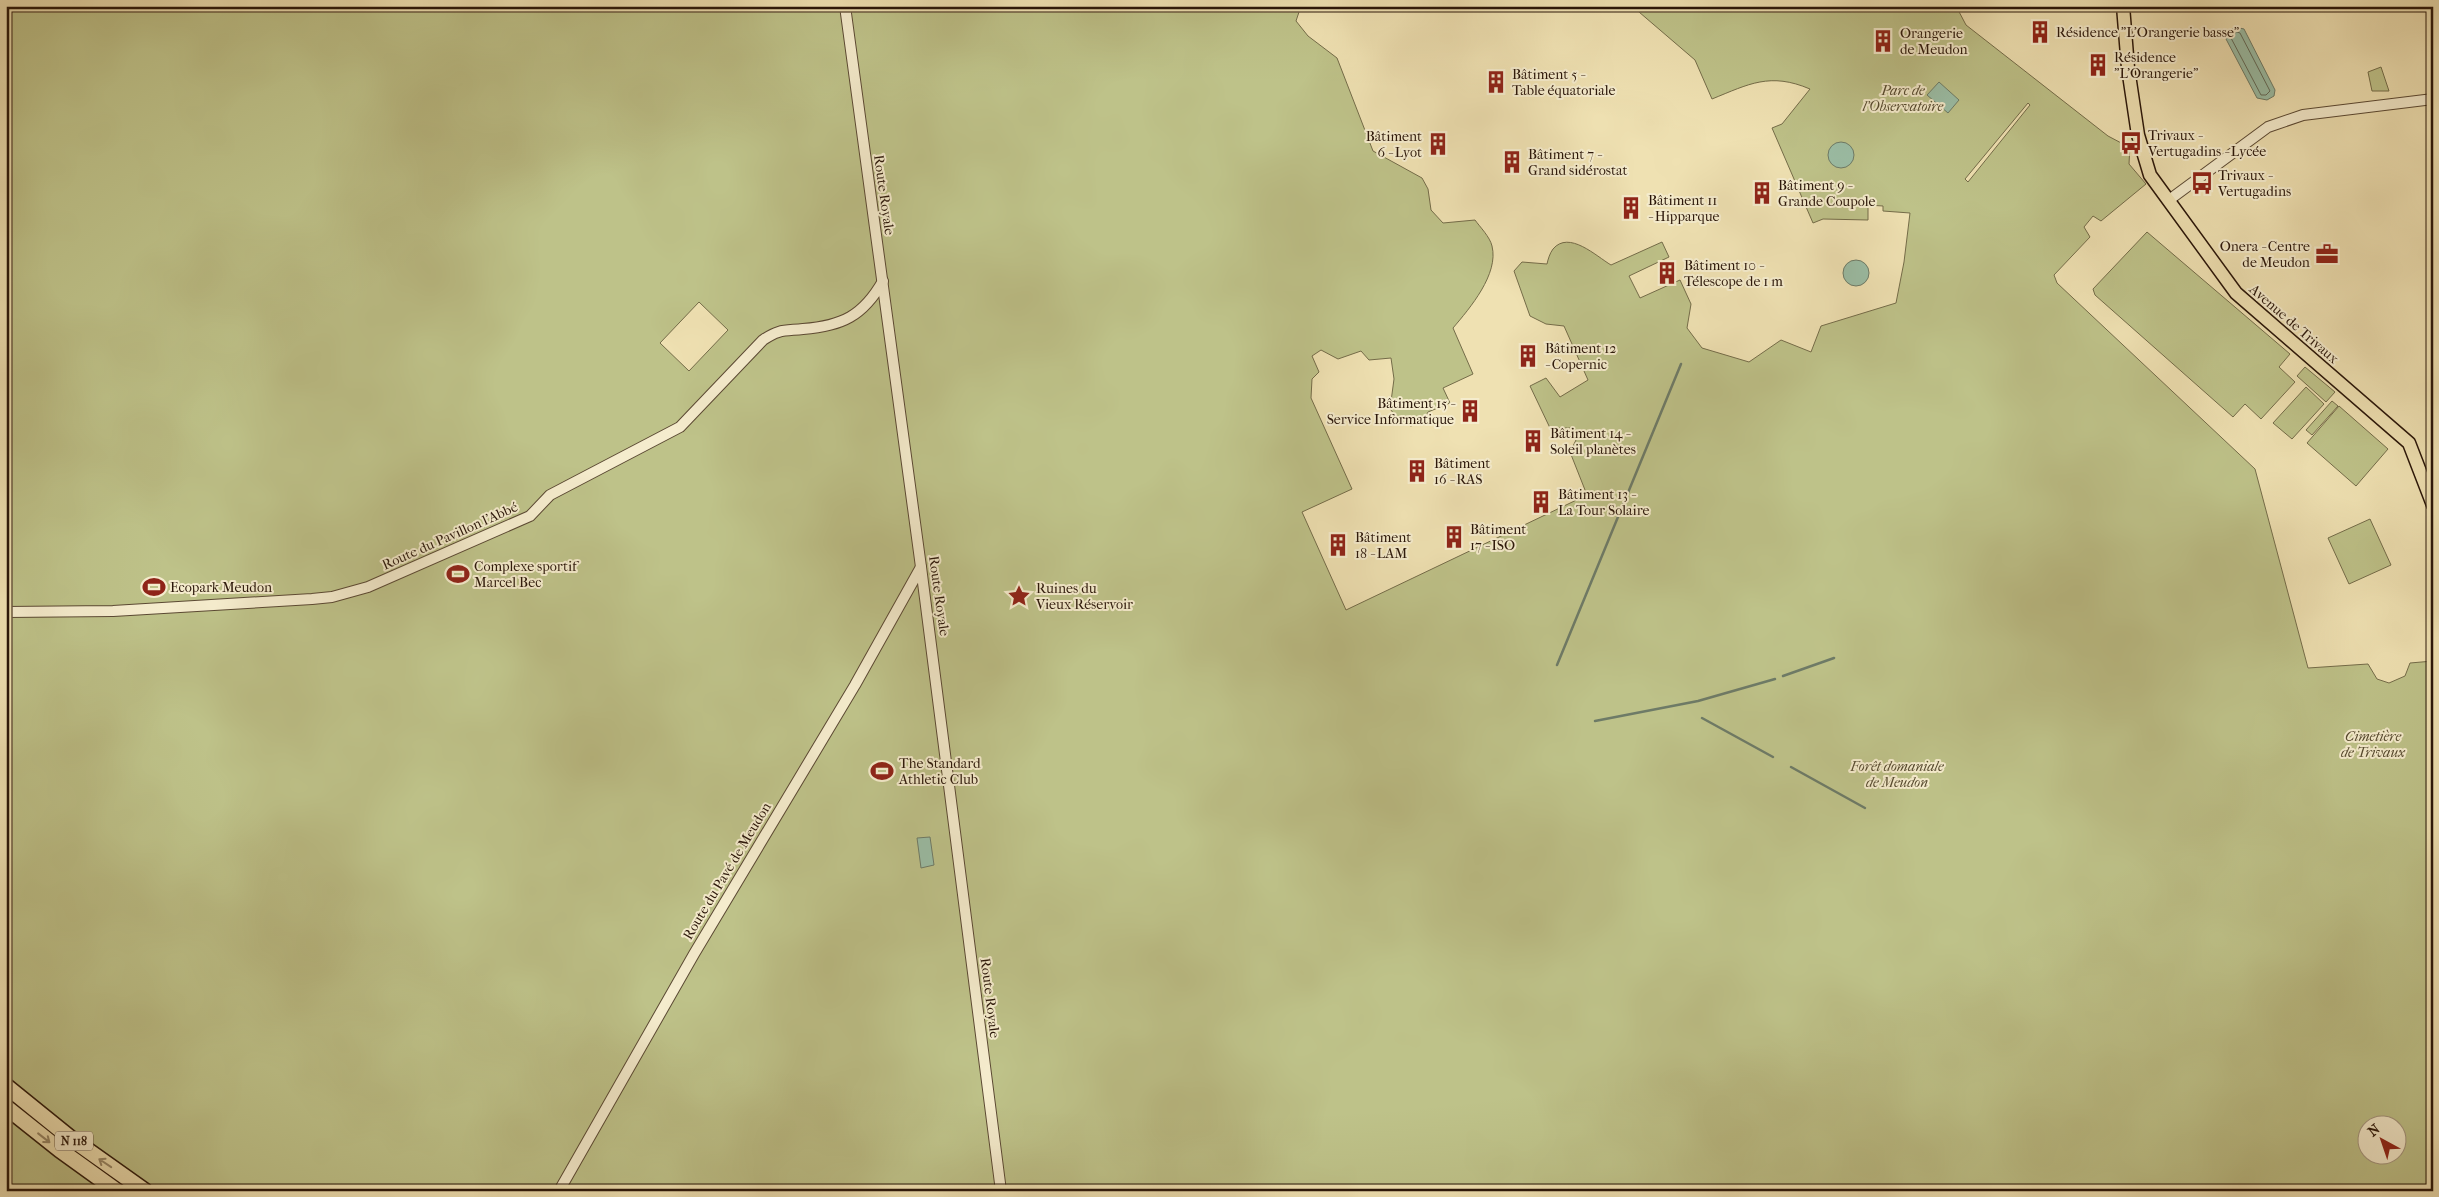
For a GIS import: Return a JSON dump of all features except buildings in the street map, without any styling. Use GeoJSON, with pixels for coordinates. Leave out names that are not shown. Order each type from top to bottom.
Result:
{"type":"FeatureCollection","features":[{"type":"Feature","properties":{"kind":"highway","name":"N 118"},"geometry":{"type":"LineString","coordinates":[[6,1086],[69,1137],[145,1191]]}},
{"type":"Feature","properties":{"kind":"highway","name":"N 118"},"geometry":{"type":"LineString","coordinates":[[6,1107],[60,1150],[117,1191]]}},
{"type":"Feature","properties":{"kind":"main road","name":"Avenue de Trivaux"},"geometry":{"type":"LineString","coordinates":[[2124,6],[2128,68],[2138,135],[2150,175],[2236,293],[2410,443],[2433,505]]}},
{"type":"Feature","properties":{"kind":"street","name":"Route Royale"},"geometry":{"type":"LineString","coordinates":[[845,6],[921,567],[1001,1191]]}},
{"type":"Feature","properties":{"kind":"street"},"geometry":{"type":"LineString","coordinates":[[2169,200],[2268,127],[2303,115],[2433,99]]}},
{"type":"Feature","properties":{"kind":"street","name":"Route du Pavillon l'Abbé"},"geometry":{"type":"LineString","coordinates":[[6,612],[112,611],[312,599],[332,597],[369,586],[530,516],[550,494],[666,436],[692,416],[762,340],[776,331],[832,326],[846,320],[871,299],[883,281]]}},
{"type":"Feature","properties":{"kind":"street","name":"Route du Pavé de Meudon"},"geometry":{"type":"LineString","coordinates":[[559,1191],[694,954],[855,685],[921,567]]}},
{"type":"Feature","properties":{"kind":"green space","name":"Forêt domaniale de Meudon"},"geometry":{"type":"Polygon","coordinates":[[[6,6],[1301,6],[1296,21],[1308,36],[1337,58],[1373,151],[1422,178],[1428,189],[1431,210],[1443,223],[1475,220],[1489,239],[1493,257],[1491,268],[1482,290],[1453,328],[1473,374],[1443,388],[1450,403],[1428,412],[1425,419],[1411,426],[1401,422],[1390,409],[1394,379],[1391,358],[1369,360],[1361,351],[1338,359],[1321,350],[1312,356],[1319,372],[1312,379],[1311,398],[1352,489],[1302,512],[1346,610],[1587,495],[1570,452],[1577,438],[1573,428],[1550,428],[1530,386],[1546,378],[1560,397],[1588,380],[1564,326],[1546,324],[1530,316],[1514,271],[1522,262],[1547,264],[1553,249],[1559,244],[1567,242],[1574,243],[1590,251],[1611,265],[1662,242],[1669,257],[1629,276],[1640,298],[1680,280],[1691,304],[1687,328],[1702,348],[1749,362],[1781,340],[1811,352],[1821,326],[1896,303],[1904,262],[1910,213],[1883,211],[1883,206],[1868,205],[1868,220],[1823,219],[1813,223],[1772,128],[1782,124],[1810,89],[1783,81],[1760,82],[1712,99],[1695,60],[1632,6],[1956,6],[1966,25],[2108,136],[2125,145],[2130,145],[2129,164],[2146,184],[2101,221],[2093,216],[2084,227],[2090,237],[2054,275],[2057,283],[2255,469],[2308,668],[2368,664],[2377,679],[2389,683],[2405,676],[2410,663],[2433,661],[2433,1191],[6,1191],[6,6]],[[2028,103],[1965,179],[1968,182],[2030,105],[2028,103]],[[699,302],[660,343],[689,371],[728,330],[699,302]]]}},
{"type":"Feature","properties":{"kind":"green space"},"geometry":{"type":"Polygon","coordinates":[[[2381,67],[2389,91],[2372,91],[2368,72],[2381,67]]]}},
{"type":"Feature","properties":{"kind":"green space"},"geometry":{"type":"Polygon","coordinates":[[[2147,232],[2290,354],[2279,367],[2295,382],[2261,419],[2245,404],[2233,417],[2095,295],[2093,289],[2147,232]]]}},
{"type":"Feature","properties":{"kind":"green space"},"geometry":{"type":"Polygon","coordinates":[[[2305,367],[2335,392],[2326,402],[2297,376],[2305,367]]]}},
{"type":"Feature","properties":{"kind":"green space"},"geometry":{"type":"Polygon","coordinates":[[[2306,387],[2324,404],[2292,439],[2273,423],[2306,387]]]}},
{"type":"Feature","properties":{"kind":"green space"},"geometry":{"type":"Polygon","coordinates":[[[2332,401],[2338,406],[2312,435],[2306,430],[2332,401]]]}},
{"type":"Feature","properties":{"kind":"green space"},"geometry":{"type":"Polygon","coordinates":[[[2339,406],[2388,449],[2356,486],[2307,443],[2339,406]]]}},
{"type":"Feature","properties":{"kind":"green space"},"geometry":{"type":"Polygon","coordinates":[[[2370,519],[2391,565],[2349,584],[2328,538],[2370,519]]]}},
{"type":"Feature","properties":{"kind":"water"},"geometry":{"type":"Polygon","coordinates":[[[2235,27],[2244,29],[2275,90],[2274,96],[2267,100],[2257,98],[2226,39],[2229,31],[2235,27]]]}},
{"type":"Feature","properties":{"kind":"water"},"geometry":{"type":"Polygon","coordinates":[[[1939,82],[1959,100],[1948,113],[1927,95],[1939,82]]]}},
{"type":"Feature","properties":{"kind":"water"},"geometry":{"type":"Polygon","coordinates":[[[1841,142],[1850,146],[1854,155],[1850,164],[1841,168],[1832,164],[1828,155],[1832,146],[1841,142]]]}},
{"type":"Feature","properties":{"kind":"water"},"geometry":{"type":"Polygon","coordinates":[[[1856,260],[1865,264],[1869,273],[1865,282],[1856,286],[1847,282],[1843,273],[1847,264],[1856,260]]]}},
{"type":"Feature","properties":{"kind":"water"},"geometry":{"type":"Polygon","coordinates":[[[930,837],[934,865],[921,868],[917,838],[930,837]]]}},
{"type":"Feature","properties":{"kind":"waterway"},"geometry":{"type":"LineString","coordinates":[[1557,665],[1681,364]]}},
{"type":"Feature","properties":{"kind":"waterway"},"geometry":{"type":"LineString","coordinates":[[1783,676],[1834,658]]}},
{"type":"Feature","properties":{"kind":"waterway"},"geometry":{"type":"LineString","coordinates":[[1595,721],[1698,701],[1775,679]]}},
{"type":"Feature","properties":{"kind":"waterway"},"geometry":{"type":"LineString","coordinates":[[1702,718],[1773,757]]}},
{"type":"Feature","properties":{"kind":"waterway"},"geometry":{"type":"LineString","coordinates":[[1791,767],[1865,808]]}},
{"type":"Feature","properties":{"kind":"place","name":"Résidence \"L'Orangerie basse\""},"geometry":{"type":"Point","coordinates":[2040,32]}},
{"type":"Feature","properties":{"kind":"place","name":"Orangerie de Meudon"},"geometry":{"type":"Point","coordinates":[1883,41]}},
{"type":"Feature","properties":{"kind":"place","name":"Résidence \"L'Orangerie\""},"geometry":{"type":"Point","coordinates":[2098,65]}},
{"type":"Feature","properties":{"kind":"place","name":"Bâtiment 5 - Table équatoriale"},"geometry":{"type":"Point","coordinates":[1496,82]}},
{"type":"Feature","properties":{"kind":"place","name":"Trivaux - Vertugadins - Lycée"},"geometry":{"type":"Point","coordinates":[2131,143]}},
{"type":"Feature","properties":{"kind":"place","name":"Bâtiment 6 - Lyot"},"geometry":{"type":"Point","coordinates":[1438,144]}},
{"type":"Feature","properties":{"kind":"place","name":"Bâtiment 7 - Grand sidérostat"},"geometry":{"type":"Point","coordinates":[1512,162]}},
{"type":"Feature","properties":{"kind":"place","name":"Trivaux - Vertugadins"},"geometry":{"type":"Point","coordinates":[2202,183]}},
{"type":"Feature","properties":{"kind":"place","name":"Bâtiment 9 - Grande Coupole"},"geometry":{"type":"Point","coordinates":[1762,193]}},
{"type":"Feature","properties":{"kind":"place","name":"Bâtiment 11 - Hipparque"},"geometry":{"type":"Point","coordinates":[1631,208]}},
{"type":"Feature","properties":{"kind":"place","name":"Onera - Centre de Meudon"},"geometry":{"type":"Point","coordinates":[2327,254]}},
{"type":"Feature","properties":{"kind":"place","name":"Bâtiment 10 - Télescope de 1 m"},"geometry":{"type":"Point","coordinates":[1667,273]}},
{"type":"Feature","properties":{"kind":"place","name":"Bâtiment 12 - Copernic"},"geometry":{"type":"Point","coordinates":[1528,356]}},
{"type":"Feature","properties":{"kind":"place","name":"Bâtiment 15 - Service Informatique"},"geometry":{"type":"Point","coordinates":[1470,411]}},
{"type":"Feature","properties":{"kind":"place","name":"Bâtiment 14 - Soleil planètes"},"geometry":{"type":"Point","coordinates":[1533,441]}},
{"type":"Feature","properties":{"kind":"place","name":"Bâtiment 16 - RAS"},"geometry":{"type":"Point","coordinates":[1417,471]}},
{"type":"Feature","properties":{"kind":"place","name":"Bâtiment 13 - La Tour Solaire"},"geometry":{"type":"Point","coordinates":[1541,502]}},
{"type":"Feature","properties":{"kind":"place","name":"Bâtiment 17 - ISO"},"geometry":{"type":"Point","coordinates":[1454,537]}},
{"type":"Feature","properties":{"kind":"place","name":"Bâtiment 18 - LAM"},"geometry":{"type":"Point","coordinates":[1338,545]}},
{"type":"Feature","properties":{"kind":"place","name":"Complexe sportif Marcel Bec"},"geometry":{"type":"Point","coordinates":[458,574]}},
{"type":"Feature","properties":{"kind":"place","name":"Ecopark Meudon"},"geometry":{"type":"Point","coordinates":[154,587]}},
{"type":"Feature","properties":{"kind":"place","name":"Ruines du Vieux Réservoir"},"geometry":{"type":"Point","coordinates":[1019,596]}},
{"type":"Feature","properties":{"kind":"place","name":"The Standard Athletic Club"},"geometry":{"type":"Point","coordinates":[882,771]}},
{"type":"Feature","properties":{"kind":"park label","name":"Parc de l'Observatoire"},"geometry":{"type":"Point","coordinates":[1903,98]}},
{"type":"Feature","properties":{"kind":"park label","name":"Cimetière de Trivaux"},"geometry":{"type":"Point","coordinates":[2373,744]}}]}
